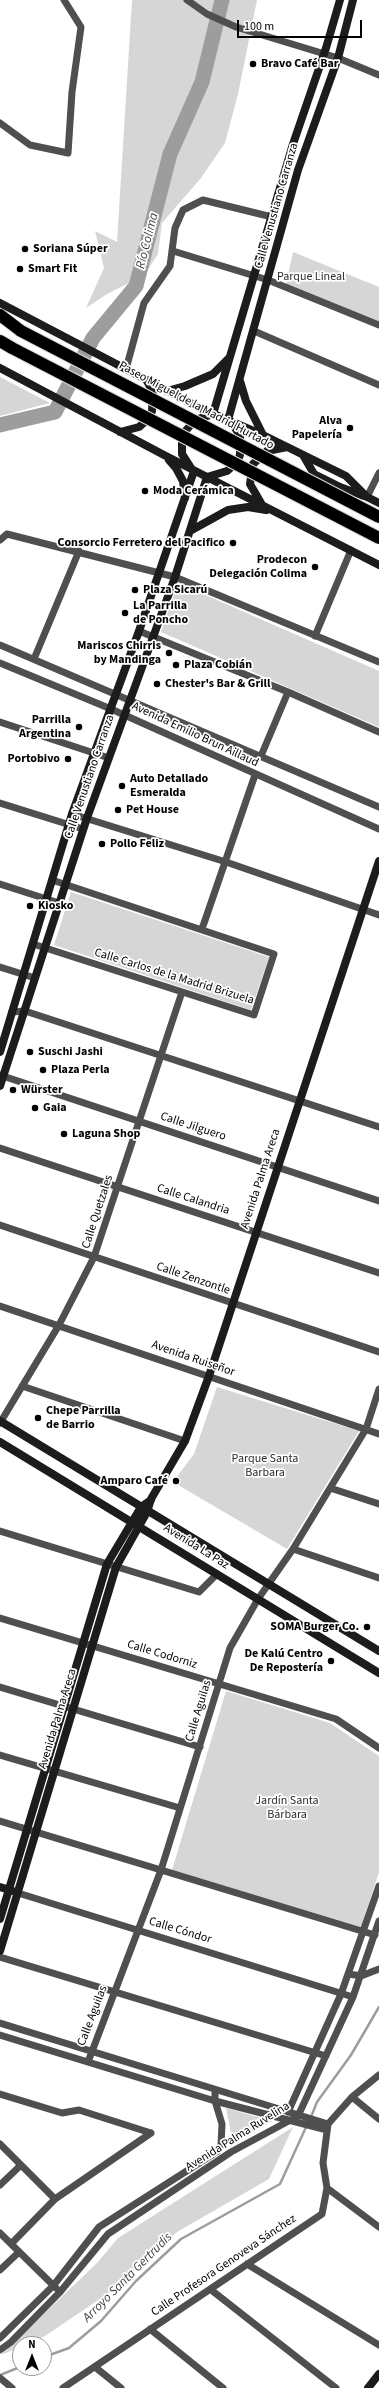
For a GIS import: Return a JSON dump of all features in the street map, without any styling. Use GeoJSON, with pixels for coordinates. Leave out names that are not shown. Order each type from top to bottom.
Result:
{"type":"FeatureCollection","features":[{"type":"Feature","properties":{"kind":"highway"},"geometry":{"type":"LineString","coordinates":[[0,315],[21,330]]}},
{"type":"Feature","properties":{"kind":"highway","name":"Paseo Miguel de la Madrid Hurtado"},"geometry":{"type":"LineString","coordinates":[[0,320],[379,517]]}},
{"type":"Feature","properties":{"kind":"highway"},"geometry":{"type":"LineString","coordinates":[[0,341],[379,538]]}},
{"type":"Feature","properties":{"kind":"street"},"geometry":{"type":"LineString","coordinates":[[0,122],[30,145],[68,153],[72,92],[80,27],[64,0]]}},
{"type":"Feature","properties":{"kind":"street"},"geometry":{"type":"LineString","coordinates":[[187,0],[207,14],[236,27],[324,53],[379,75]]}},
{"type":"Feature","properties":{"kind":"street","name":"Calle Venustiano Carranza"},"geometry":{"type":"LineString","coordinates":[[213,414],[293,144],[324,53],[340,0]]}},
{"type":"Feature","properties":{"kind":"street","name":"Calle Venustiano Carranza"},"geometry":{"type":"LineString","coordinates":[[228,420],[305,148],[338,58],[353,0]]}},
{"type":"Feature","properties":{"kind":"street"},"geometry":{"type":"LineString","coordinates":[[293,144],[305,148]]}},
{"type":"Feature","properties":{"kind":"street"},"geometry":{"type":"LineString","coordinates":[[126,369],[144,303],[170,266],[175,228],[183,210],[203,200],[272,217]]}},
{"type":"Feature","properties":{"kind":"street"},"geometry":{"type":"LineString","coordinates":[[172,251],[268,280],[379,325]]}},
{"type":"Feature","properties":{"kind":"street"},"geometry":{"type":"LineString","coordinates":[[0,303],[79,343],[167,391],[213,414],[263,435],[346,476],[367,497]]}},
{"type":"Feature","properties":{"kind":"street"},"geometry":{"type":"LineString","coordinates":[[254,331],[379,385]]}},
{"type":"Feature","properties":{"kind":"street"},"geometry":{"type":"LineString","coordinates":[[167,391],[213,374],[230,357]]}},
{"type":"Feature","properties":{"kind":"street"},"geometry":{"type":"LineString","coordinates":[[0,368],[194,471],[379,565]]}},
{"type":"Feature","properties":{"kind":"street"},"geometry":{"type":"LineString","coordinates":[[120,432],[139,427],[149,418],[152,411],[153,392],[143,378]]}},
{"type":"Feature","properties":{"kind":"street"},"geometry":{"type":"LineString","coordinates":[[240,381],[246,400],[263,435]]}},
{"type":"Feature","properties":{"kind":"street"},"geometry":{"type":"LineString","coordinates":[[194,471],[186,463],[182,454],[182,434],[195,420],[213,414]]}},
{"type":"Feature","properties":{"kind":"street"},"geometry":{"type":"LineString","coordinates":[[208,477],[227,471],[237,462],[240,455],[240,436],[238,430],[228,420]]}},
{"type":"Feature","properties":{"kind":"street"},"geometry":{"type":"LineString","coordinates":[[263,506],[253,493],[250,484],[253,464],[267,451],[288,447]]}},
{"type":"Feature","properties":{"kind":"street"},"geometry":{"type":"LineString","coordinates":[[302,454],[314,474],[340,487],[379,503]]}},
{"type":"Feature","properties":{"kind":"street"},"geometry":{"type":"LineString","coordinates":[[164,455],[176,468],[183,481],[186,500]]}},
{"type":"Feature","properties":{"kind":"street","name":"Calle Venustiano Carranza"},"geometry":{"type":"LineString","coordinates":[[0,1052],[72,814],[140,631],[186,500],[194,471]]}},
{"type":"Feature","properties":{"kind":"street"},"geometry":{"type":"LineString","coordinates":[[367,497],[379,473]]}},
{"type":"Feature","properties":{"kind":"street","name":"Calle Venustiano Carranza"},"geometry":{"type":"LineString","coordinates":[[0,1086],[2,1075],[25,1011],[44,947],[83,829],[175,576],[208,477]]}},
{"type":"Feature","properties":{"kind":"street"},"geometry":{"type":"LineString","coordinates":[[190,531],[228,510],[248,507],[274,511]]}},
{"type":"Feature","properties":{"kind":"street"},"geometry":{"type":"LineString","coordinates":[[0,540],[7,534],[175,576],[379,662]]}},
{"type":"Feature","properties":{"kind":"street"},"geometry":{"type":"LineString","coordinates":[[316,636],[351,550]]}},
{"type":"Feature","properties":{"kind":"street"},"geometry":{"type":"LineString","coordinates":[[34,659],[79,551]]}},
{"type":"Feature","properties":{"kind":"street"},"geometry":{"type":"LineString","coordinates":[[140,631],[288,692],[379,732]]}},
{"type":"Feature","properties":{"kind":"street","name":"Avenida Emilio Brun Aillaud"},"geometry":{"type":"LineString","coordinates":[[0,645],[379,807]]}},
{"type":"Feature","properties":{"kind":"street","name":"Avenida Emilio Brun Aillaud"},"geometry":{"type":"LineString","coordinates":[[0,663],[111,709],[255,775],[379,829]]}},
{"type":"Feature","properties":{"kind":"street"},"geometry":{"type":"LineString","coordinates":[[261,756],[288,692]]}},
{"type":"Feature","properties":{"kind":"street"},"geometry":{"type":"LineString","coordinates":[[0,722],[109,758]]}},
{"type":"Feature","properties":{"kind":"street"},"geometry":{"type":"LineString","coordinates":[[202,929],[255,775]]}},
{"type":"Feature","properties":{"kind":"street"},"geometry":{"type":"LineString","coordinates":[[0,803],[83,829]]}},
{"type":"Feature","properties":{"kind":"street"},"geometry":{"type":"LineString","coordinates":[[72,814],[226,862],[379,915]]}},
{"type":"Feature","properties":{"kind":"street","name":"Avenida Palma Areca"},"geometry":{"type":"LineString","coordinates":[[0,1919],[107,1564],[151,1499],[185,1441],[209,1376],[379,861]]}},
{"type":"Feature","properties":{"kind":"street","name":"Calle Carlos de la Madrid Brizuela"},"geometry":{"type":"LineString","coordinates":[[32,944],[254,1015],[274,954],[52,880]]}},
{"type":"Feature","properties":{"kind":"street"},"geometry":{"type":"LineString","coordinates":[[0,884],[59,903]]}},
{"type":"Feature","properties":{"kind":"street"},"geometry":{"type":"LineString","coordinates":[[0,967],[35,978]]}},
{"type":"Feature","properties":{"kind":"street","name":"Calle Quetzales"},"geometry":{"type":"LineString","coordinates":[[0,1422],[59,1325],[94,1257],[182,992]]}},
{"type":"Feature","properties":{"kind":"street"},"geometry":{"type":"LineString","coordinates":[[12,1012],[25,1011],[379,1127]]}},
{"type":"Feature","properties":{"kind":"street","name":"Calle Jilguero"},"geometry":{"type":"LineString","coordinates":[[2,1075],[379,1201]]}},
{"type":"Feature","properties":{"kind":"street","name":"Calle Calandria"},"geometry":{"type":"LineString","coordinates":[[0,1148],[379,1273]]}},
{"type":"Feature","properties":{"kind":"street","name":"Calle Zenzontle"},"geometry":{"type":"LineString","coordinates":[[0,1225],[379,1352]]}},
{"type":"Feature","properties":{"kind":"street","name":"Avenida Ruiseñor"},"geometry":{"type":"LineString","coordinates":[[0,1306],[379,1434]]}},
{"type":"Feature","properties":{"kind":"street"},"geometry":{"type":"LineString","coordinates":[[22,1386],[185,1441]]}},
{"type":"Feature","properties":{"kind":"street","name":"Calle Aguilas"},"geometry":{"type":"LineString","coordinates":[[88,2062],[161,1870],[230,1648],[258,1599],[293,1549],[366,1429],[379,1389]]}},
{"type":"Feature","properties":{"kind":"street","name":"Avenida La Paz"},"geometry":{"type":"LineString","coordinates":[[0,1422],[144,1510],[269,1583],[379,1651]]}},
{"type":"Feature","properties":{"kind":"street","name":"Avenida La Paz"},"geometry":{"type":"LineString","coordinates":[[0,1442],[379,1673]]}},
{"type":"Feature","properties":{"kind":"street"},"geometry":{"type":"LineString","coordinates":[[330,1488],[379,1504]]}},
{"type":"Feature","properties":{"kind":"street","name":"Avenida Palma Areca"},"geometry":{"type":"LineString","coordinates":[[0,1951],[116,1567],[135,1523]]}},
{"type":"Feature","properties":{"kind":"street"},"geometry":{"type":"LineString","coordinates":[[0,1531],[198,1592],[217,1574]]}},
{"type":"Feature","properties":{"kind":"street"},"geometry":{"type":"LineString","coordinates":[[293,1549],[379,1578]]}},
{"type":"Feature","properties":{"kind":"street","name":"Calle Codorniz"},"geometry":{"type":"LineString","coordinates":[[0,1618],[336,1719],[379,1748]]}},
{"type":"Feature","properties":{"kind":"street"},"geometry":{"type":"LineString","coordinates":[[0,1687],[200,1747]]}},
{"type":"Feature","properties":{"kind":"street"},"geometry":{"type":"LineString","coordinates":[[0,1754],[180,1808]]}},
{"type":"Feature","properties":{"kind":"street"},"geometry":{"type":"LineString","coordinates":[[0,1821],[375,1935]]}},
{"type":"Feature","properties":{"kind":"street","name":"Avenida Palma Ruvelina"},"geometry":{"type":"LineString","coordinates":[[288,2112],[341,1994],[379,1886]]}},
{"type":"Feature","properties":{"kind":"street","name":"Calle Cóndor"},"geometry":{"type":"LineString","coordinates":[[0,1887],[353,1997]]}},
{"type":"Feature","properties":{"kind":"street","name":"Avenida Palma Ruvelina"},"geometry":{"type":"LineString","coordinates":[[0,2350],[11,2342],[60,2292],[108,2234],[232,2152],[298,2116],[353,1997],[379,1921]]}},
{"type":"Feature","properties":{"kind":"street"},"geometry":{"type":"LineString","coordinates":[[0,1957],[326,2056]]}},
{"type":"Feature","properties":{"kind":"street"},"geometry":{"type":"LineString","coordinates":[[349,1974],[360,1976],[379,1969]]}},
{"type":"Feature","properties":{"kind":"street"},"geometry":{"type":"LineString","coordinates":[[0,2023],[288,2112],[306,2121]]}},
{"type":"Feature","properties":{"kind":"street"},"geometry":{"type":"LineString","coordinates":[[0,2035],[215,2101],[291,2120],[306,2121],[327,2127],[352,2097],[379,2075]]}},
{"type":"Feature","properties":{"kind":"street"},"geometry":{"type":"LineString","coordinates":[[215,2090],[215,2101]]}},
{"type":"Feature","properties":{"kind":"street"},"geometry":{"type":"LineString","coordinates":[[0,2094],[62,2113],[78,2110],[151,2133],[55,2199],[11,2244]]}},
{"type":"Feature","properties":{"kind":"street"},"geometry":{"type":"LineString","coordinates":[[352,2097],[379,2119]]}},
{"type":"Feature","properties":{"kind":"street","name":"Avenida Palma Ruvelina"},"geometry":{"type":"LineString","coordinates":[[0,2338],[54,2286],[99,2227],[220,2149],[222,2124],[215,2101]]}},
{"type":"Feature","properties":{"kind":"street","name":"Calle Profesora Genoveva Sánchez"},"geometry":{"type":"LineString","coordinates":[[63,2388],[322,2214],[327,2188],[323,2163],[327,2127]]}},
{"type":"Feature","properties":{"kind":"street"},"geometry":{"type":"LineString","coordinates":[[0,2144],[55,2199]]}},
{"type":"Feature","properties":{"kind":"street"},"geometry":{"type":"LineString","coordinates":[[0,2185],[21,2165]]}},
{"type":"Feature","properties":{"kind":"street"},"geometry":{"type":"LineString","coordinates":[[327,2188],[379,2227]]}},
{"type":"Feature","properties":{"kind":"street"},"geometry":{"type":"LineString","coordinates":[[0,2233],[60,2292]]}},
{"type":"Feature","properties":{"kind":"street"},"geometry":{"type":"LineString","coordinates":[[0,2270],[19,2252]]}},
{"type":"Feature","properties":{"kind":"street"},"geometry":{"type":"LineString","coordinates":[[247,2264],[379,2345]]}},
{"type":"Feature","properties":{"kind":"street"},"geometry":{"type":"LineString","coordinates":[[210,2289],[336,2388]]}},
{"type":"Feature","properties":{"kind":"street"},"geometry":{"type":"LineString","coordinates":[[150,2330],[222,2388]]}},
{"type":"Feature","properties":{"kind":"street"},"geometry":{"type":"LineString","coordinates":[[95,2367],[121,2388]]}},
{"type":"Feature","properties":{"kind":"street"},"geometry":{"type":"LineString","coordinates":[[368,2388],[379,2374]]}},
{"type":"Feature","properties":{"kind":"street"},"geometry":{"type":"LineString","coordinates":[[2,2380],[12,2388]]}},
{"type":"Feature","properties":{"kind":"green space"},"geometry":{"type":"Polygon","coordinates":[[[132,0],[257,0],[238,94],[225,143],[201,178],[162,223],[158,254],[149,268],[131,282],[107,294],[86,308],[104,268],[95,231],[117,242],[132,0]]]}},
{"type":"Feature","properties":{"kind":"green space","name":"Parque Lineal"},"geometry":{"type":"Polygon","coordinates":[[[293,252],[379,287],[379,321],[286,284],[293,252]]]}},
{"type":"Feature","properties":{"kind":"green space"},"geometry":{"type":"Polygon","coordinates":[[[0,377],[50,403],[0,416],[0,377]]]}},
{"type":"Feature","properties":{"kind":"green space"},"geometry":{"type":"Polygon","coordinates":[[[178,583],[379,671],[379,727],[161,632],[178,583]]]}},
{"type":"Feature","properties":{"kind":"green space"},"geometry":{"type":"Polygon","coordinates":[[[71,892],[269,957],[251,1010],[54,945],[71,892]]]}},
{"type":"Feature","properties":{"kind":"green space","name":"Parque Santa Barbara"},"geometry":{"type":"Polygon","coordinates":[[[217,1387],[359,1431],[287,1549],[173,1482],[194,1454],[217,1387]]]}},
{"type":"Feature","properties":{"kind":"green space","name":"Jardín Santa Bárbara"},"geometry":{"type":"Polygon","coordinates":[[[226,1691],[330,1723],[379,1756],[379,1872],[361,1927],[172,1870],[226,1691]]]}},
{"type":"Feature","properties":{"kind":"green space"},"geometry":{"type":"Polygon","coordinates":[[[226,2108],[272,2121],[230,2145],[227,2142],[231,2133],[226,2108]]]}},
{"type":"Feature","properties":{"kind":"green space"},"geometry":{"type":"Polygon","coordinates":[[[293,2127],[269,2179],[177,2232],[116,2288],[45,2336],[21,2336],[97,2263],[118,2238],[293,2127]]]}},
{"type":"Feature","properties":{"kind":"green space"},"geometry":{"type":"Polygon","coordinates":[[[12,2344],[12,2350],[1,2355],[12,2344]]]}},
{"type":"Feature","properties":{"kind":"waterway","name":"Río Colima"},"geometry":{"type":"LineString","coordinates":[[0,425],[55,412],[93,338],[136,286],[170,154],[202,82],[222,0]]}},
{"type":"Feature","properties":{"kind":"waterway","name":"Arroyo Santa Gertrudis"},"geometry":{"type":"LineString","coordinates":[[311,2117],[317,2102],[351,2055],[379,2007]]}},
{"type":"Feature","properties":{"kind":"waterway","name":"Arroyo Santa Gertrudis"},"geometry":{"type":"LineString","coordinates":[[52,2354],[69,2348],[101,2321],[136,2281],[181,2239],[280,2184],[307,2125]]}},
{"type":"Feature","properties":{"kind":"waterway","name":"Arroyo Santa Gertrudis"},"geometry":{"type":"LineString","coordinates":[[0,2375],[12,2370]]}},
{"type":"Feature","properties":{"kind":"place","name":"Bravo Café Bar"},"geometry":{"type":"Point","coordinates":[253,64]}},
{"type":"Feature","properties":{"kind":"place","name":"Soriana Súper"},"geometry":{"type":"Point","coordinates":[25,249]}},
{"type":"Feature","properties":{"kind":"place","name":"Smart Fit"},"geometry":{"type":"Point","coordinates":[20,269]}},
{"type":"Feature","properties":{"kind":"place","name":"Alva Papelería"},"geometry":{"type":"Point","coordinates":[350,428]}},
{"type":"Feature","properties":{"kind":"place","name":"Moda Cerámica"},"geometry":{"type":"Point","coordinates":[145,491]}},
{"type":"Feature","properties":{"kind":"place","name":"Consorcio Ferretero del Pacifico"},"geometry":{"type":"Point","coordinates":[233,543]}},
{"type":"Feature","properties":{"kind":"place","name":"Prodecon Delegación Colima"},"geometry":{"type":"Point","coordinates":[315,567]}},
{"type":"Feature","properties":{"kind":"place","name":"Plaza Sicarú"},"geometry":{"type":"Point","coordinates":[135,590]}},
{"type":"Feature","properties":{"kind":"place","name":"La Parrilla de Poncho"},"geometry":{"type":"Point","coordinates":[125,613]}},
{"type":"Feature","properties":{"kind":"place","name":"Mariscos Chirris by Mandinga"},"geometry":{"type":"Point","coordinates":[169,653]}},
{"type":"Feature","properties":{"kind":"place","name":"Plaza Cobián"},"geometry":{"type":"Point","coordinates":[176,665]}},
{"type":"Feature","properties":{"kind":"place","name":"Chester's Bar & Grill"},"geometry":{"type":"Point","coordinates":[157,684]}},
{"type":"Feature","properties":{"kind":"place","name":"Parrilla Argentina"},"geometry":{"type":"Point","coordinates":[79,727]}},
{"type":"Feature","properties":{"kind":"place","name":"Portobivo"},"geometry":{"type":"Point","coordinates":[68,759]}},
{"type":"Feature","properties":{"kind":"place","name":"Auto Detallado Esmeralda"},"geometry":{"type":"Point","coordinates":[122,786]}},
{"type":"Feature","properties":{"kind":"place","name":"Pet House"},"geometry":{"type":"Point","coordinates":[118,810]}},
{"type":"Feature","properties":{"kind":"place","name":"Pollo Feliz"},"geometry":{"type":"Point","coordinates":[102,844]}},
{"type":"Feature","properties":{"kind":"place","name":"Kiosko"},"geometry":{"type":"Point","coordinates":[30,906]}},
{"type":"Feature","properties":{"kind":"place","name":"Suschi Jashi"},"geometry":{"type":"Point","coordinates":[30,1052]}},
{"type":"Feature","properties":{"kind":"place","name":"Plaza Perla"},"geometry":{"type":"Point","coordinates":[43,1070]}},
{"type":"Feature","properties":{"kind":"place","name":"Würster"},"geometry":{"type":"Point","coordinates":[13,1090]}},
{"type":"Feature","properties":{"kind":"place","name":"Gaia"},"geometry":{"type":"Point","coordinates":[35,1108]}},
{"type":"Feature","properties":{"kind":"place","name":"Laguna Shop"},"geometry":{"type":"Point","coordinates":[64,1134]}},
{"type":"Feature","properties":{"kind":"place","name":"Chepe Parrilla de Barrio"},"geometry":{"type":"Point","coordinates":[38,1418]}},
{"type":"Feature","properties":{"kind":"place","name":"Amparo Café"},"geometry":{"type":"Point","coordinates":[176,1481]}},
{"type":"Feature","properties":{"kind":"place","name":"SOMA Burger Co."},"geometry":{"type":"Point","coordinates":[367,1627]}},
{"type":"Feature","properties":{"kind":"place","name":"De Kalú Centro De Repostería"},"geometry":{"type":"Point","coordinates":[331,1661]}}]}
